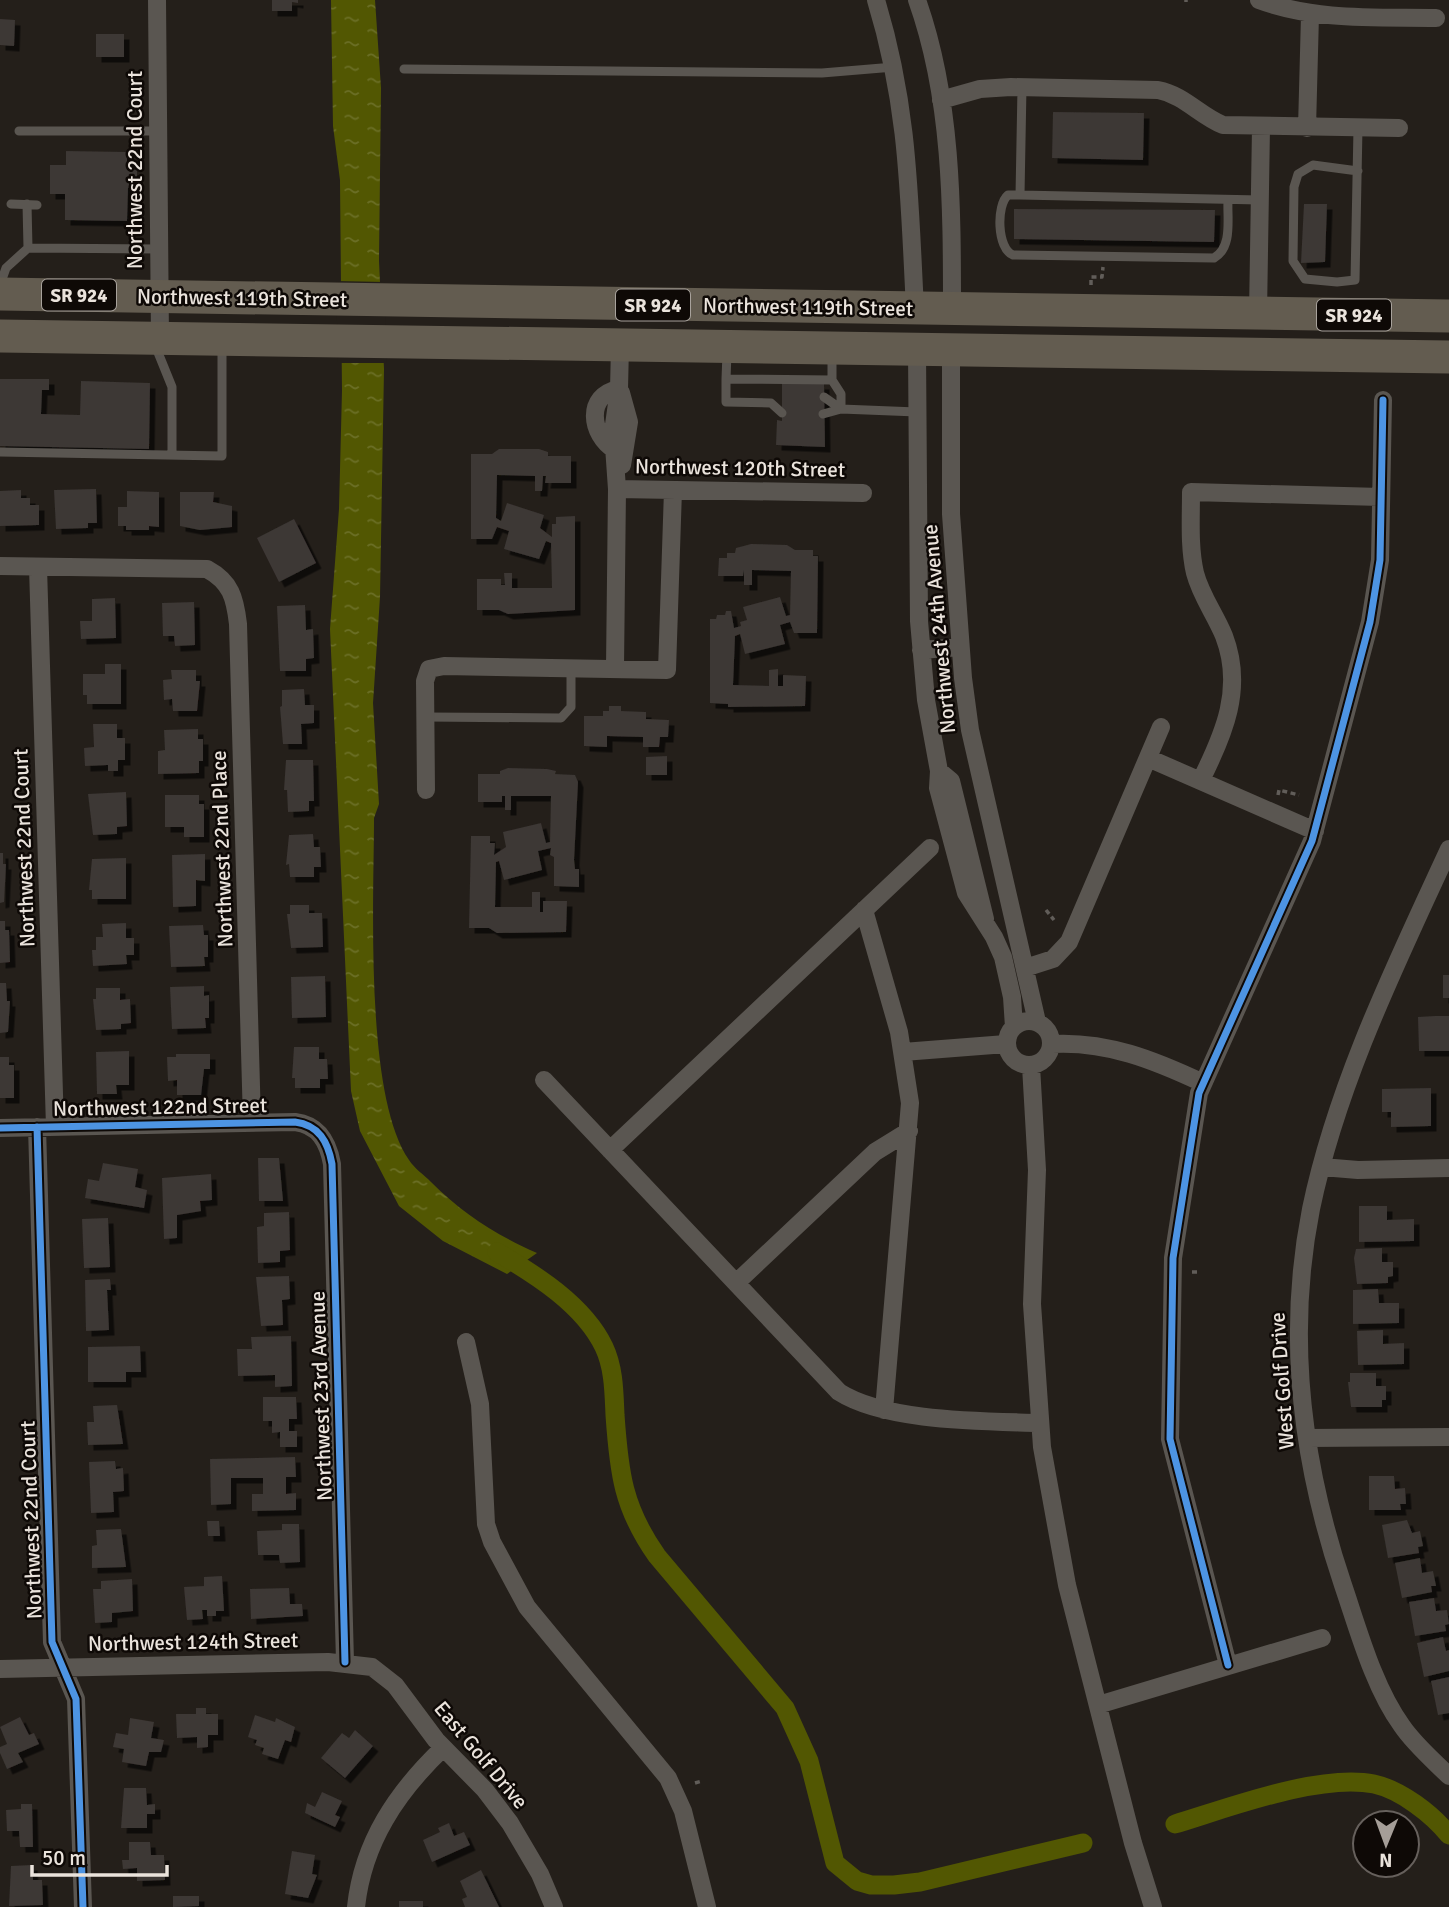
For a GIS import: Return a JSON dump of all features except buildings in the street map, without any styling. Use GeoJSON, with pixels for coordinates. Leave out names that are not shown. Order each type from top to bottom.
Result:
{"type":"FeatureCollection","features":[{"type":"Feature","properties":{"kind":"highway","name":"Northwest 119th Street"},"geometry":{"type":"LineString","coordinates":[[0,294],[1449,316]]}},
{"type":"Feature","properties":{"kind":"highway"},"geometry":{"type":"LineString","coordinates":[[915,308],[917,350]]}},
{"type":"Feature","properties":{"kind":"highway"},"geometry":{"type":"LineString","coordinates":[[951,351],[952,309]]}},
{"type":"Feature","properties":{"kind":"highway","name":"Northwest 119th Street"},"geometry":{"type":"LineString","coordinates":[[0,336],[620,346],[726,363],[832,365],[917,350],[1449,357]]}},
{"type":"Feature","properties":{"kind":"street","name":"Northwest 22nd Court"},"geometry":{"type":"LineString","coordinates":[[156,0],[159,296],[157,339]]}},
{"type":"Feature","properties":{"kind":"street"},"geometry":{"type":"LineString","coordinates":[[876,0],[894,67],[910,167],[915,308]]}},
{"type":"Feature","properties":{"kind":"street"},"geometry":{"type":"LineString","coordinates":[[917,0],[941,100],[950,182],[952,309]]}},
{"type":"Feature","properties":{"kind":"street"},"geometry":{"type":"LineString","coordinates":[[1259,0],[1310,15],[1436,18]]}},
{"type":"Feature","properties":{"kind":"street"},"geometry":{"type":"LineString","coordinates":[[1307,128],[1310,15]]}},
{"type":"Feature","properties":{"kind":"street"},"geometry":{"type":"LineString","coordinates":[[941,100],[980,89],[1022,87],[1158,90],[1181,97],[1203,116],[1223,125],[1399,128]]}},
{"type":"Feature","properties":{"kind":"street"},"geometry":{"type":"LineString","coordinates":[[1258,314],[1261,127]]}},
{"type":"Feature","properties":{"kind":"street"},"geometry":{"type":"LineString","coordinates":[[617,489],[629,422],[619,389],[620,346]]}},
{"type":"Feature","properties":{"kind":"street","name":"Northwest 24th Avenue"},"geometry":{"type":"LineString","coordinates":[[917,350],[921,650],[926,700],[939,771],[938,788],[962,884],[971,904],[986,923]]}},
{"type":"Feature","properties":{"kind":"street","name":"Northwest 24th Avenue"},"geometry":{"type":"LineString","coordinates":[[951,351],[949,470],[960,647],[970,730],[1037,1022]]}},
{"type":"Feature","properties":{"kind":"street"},"geometry":{"type":"LineString","coordinates":[[615,668],[615,450],[600,437],[594,418],[600,399],[607,391],[619,389]]}},
{"type":"Feature","properties":{"kind":"street"},"geometry":{"type":"LineString","coordinates":[[1228,1665],[1172,1452],[1169,1425],[1171,1274],[1193,1125],[1203,1083],[1315,831],[1376,596],[1383,400]]}},
{"type":"Feature","properties":{"kind":"street","name":"Northwest 120th Street"},"geometry":{"type":"LineString","coordinates":[[617,489],[863,493]]}},
{"type":"Feature","properties":{"kind":"street"},"geometry":{"type":"LineString","coordinates":[[425,790],[425,681],[429,669],[444,666],[667,670],[673,490]]}},
{"type":"Feature","properties":{"kind":"street"},"geometry":{"type":"LineString","coordinates":[[1201,780],[1224,730],[1233,685],[1228,648],[1195,573],[1191,548],[1191,492],[1381,497]]}},
{"type":"Feature","properties":{"kind":"street"},"geometry":{"type":"LineString","coordinates":[[0,566],[38,567]]}},
{"type":"Feature","properties":{"kind":"street","name":"Northwest 22nd Court"},"geometry":{"type":"LineString","coordinates":[[38,567],[55,1127]]}},
{"type":"Feature","properties":{"kind":"street","name":"Northwest 22nd Place"},"geometry":{"type":"LineString","coordinates":[[38,567],[207,569],[223,578],[234,596],[238,624],[252,1122]]}},
{"type":"Feature","properties":{"kind":"street"},"geometry":{"type":"LineString","coordinates":[[921,650],[960,647]]}},
{"type":"Feature","properties":{"kind":"street"},"geometry":{"type":"LineString","coordinates":[[1025,968],[1053,959],[1069,942],[1161,727]]}},
{"type":"Feature","properties":{"kind":"street"},"geometry":{"type":"LineString","coordinates":[[1148,758],[1315,831]]}},
{"type":"Feature","properties":{"kind":"street","name":"Northwest 24th Avenue"},"geometry":{"type":"LineString","coordinates":[[939,771],[951,781],[986,923],[1006,969],[1010,1035]]}},
{"type":"Feature","properties":{"kind":"street"},"geometry":{"type":"LineString","coordinates":[[610,1150],[930,848]]}},
{"type":"Feature","properties":{"kind":"street","name":"West Golf Drive"},"geometry":{"type":"LineString","coordinates":[[1449,849],[1441,888],[1354,1067],[1322,1167],[1307,1232],[1299,1315],[1300,1371],[1307,1438],[1325,1529],[1383,1693],[1400,1725],[1449,1776]]}},
{"type":"Feature","properties":{"kind":"street"},"geometry":{"type":"LineString","coordinates":[[977,881],[1004,876]]}},
{"type":"Feature","properties":{"kind":"street"},"geometry":{"type":"LineString","coordinates":[[864,910],[903,1052],[909,1090],[909,1131],[884,1410]]}},
{"type":"Feature","properties":{"kind":"street"},"geometry":{"type":"LineString","coordinates":[[903,1052],[1010,1035],[1025,1021],[1037,1022],[1048,1031],[1052,1044],[1047,1056],[1031,1066]]}},
{"type":"Feature","properties":{"kind":"street"},"geometry":{"type":"LineString","coordinates":[[1010,1035],[1011,1057],[1031,1066]]}},
{"type":"Feature","properties":{"kind":"street"},"geometry":{"type":"LineString","coordinates":[[1052,1044],[1107,1046],[1145,1058],[1203,1083]]}},
{"type":"Feature","properties":{"kind":"street"},"geometry":{"type":"LineString","coordinates":[[1031,1066],[1037,1170],[1032,1304],[1039,1423],[1065,1574],[1133,1843],[1153,1907]]}},
{"type":"Feature","properties":{"kind":"street"},"geometry":{"type":"LineString","coordinates":[[544,1080],[839,1392],[860,1404],[884,1410],[1039,1423]]}},
{"type":"Feature","properties":{"kind":"street","name":"Northwest 122nd Street"},"geometry":{"type":"LineString","coordinates":[[0,1128],[299,1122],[318,1132]]}},
{"type":"Feature","properties":{"kind":"street","name":"Northwest 22nd Court"},"geometry":{"type":"LineString","coordinates":[[37,1127],[52,1642],[76,1699],[83,1907]]}},
{"type":"Feature","properties":{"kind":"street"},"geometry":{"type":"LineString","coordinates":[[736,1283],[875,1152],[909,1131]]}},
{"type":"Feature","properties":{"kind":"street","name":"Northwest 23rd Avenue"},"geometry":{"type":"LineString","coordinates":[[318,1132],[327,1144],[332,1164],[345,1662]]}},
{"type":"Feature","properties":{"kind":"street"},"geometry":{"type":"LineString","coordinates":[[1322,1167],[1358,1170],[1449,1168]]}},
{"type":"Feature","properties":{"kind":"street"},"geometry":{"type":"LineString","coordinates":[[466,1342],[480,1404],[488,1533],[527,1607],[668,1777],[683,1811],[707,1907]]}},
{"type":"Feature","properties":{"kind":"street"},"geometry":{"type":"LineString","coordinates":[[1307,1438],[1449,1437]]}},
{"type":"Feature","properties":{"kind":"street"},"geometry":{"type":"LineString","coordinates":[[1098,1705],[1322,1638]]}},
{"type":"Feature","properties":{"kind":"street","name":"Northwest 124th Street"},"geometry":{"type":"LineString","coordinates":[[0,1669],[345,1662]]}},
{"type":"Feature","properties":{"kind":"street","name":"East Golf Drive"},"geometry":{"type":"LineString","coordinates":[[345,1662],[363,1664],[382,1673],[443,1748],[485,1790],[510,1823],[540,1874],[554,1907]]}},
{"type":"Feature","properties":{"kind":"street"},"geometry":{"type":"LineString","coordinates":[[356,1907],[365,1862],[380,1825],[412,1780],[443,1748]]}},
{"type":"Feature","properties":{"kind":"lane"},"geometry":{"type":"LineString","coordinates":[[404,69],[822,73],[894,67]]}},
{"type":"Feature","properties":{"kind":"lane"},"geometry":{"type":"LineString","coordinates":[[1020,195],[1022,87]]}},
{"type":"Feature","properties":{"kind":"lane"},"geometry":{"type":"LineString","coordinates":[[1358,128],[1358,171],[1355,280],[1310,281],[1296,270],[1293,252],[1294,187],[1297,174],[1309,166],[1358,171]]}},
{"type":"Feature","properties":{"kind":"lane"},"geometry":{"type":"LineString","coordinates":[[19,131],[157,131]]}},
{"type":"Feature","properties":{"kind":"lane"},"geometry":{"type":"LineString","coordinates":[[1228,200],[1227,241],[1224,249],[1213,258],[1013,255],[1006,252],[1002,245],[1003,203],[1008,195],[1260,200]]}},
{"type":"Feature","properties":{"kind":"lane"},"geometry":{"type":"LineString","coordinates":[[0,285],[6,268],[28,248],[32,204],[11,204]]}},
{"type":"Feature","properties":{"kind":"lane"},"geometry":{"type":"LineString","coordinates":[[28,248],[158,249]]}},
{"type":"Feature","properties":{"kind":"lane"},"geometry":{"type":"LineString","coordinates":[[157,339],[172,387],[172,455]]}},
{"type":"Feature","properties":{"kind":"lane"},"geometry":{"type":"LineString","coordinates":[[0,452],[222,456],[222,340]]}},
{"type":"Feature","properties":{"kind":"lane"},"geometry":{"type":"LineString","coordinates":[[726,363],[726,402],[771,403],[782,396]]}},
{"type":"Feature","properties":{"kind":"lane"},"geometry":{"type":"LineString","coordinates":[[832,365],[841,394],[841,409]]}},
{"type":"Feature","properties":{"kind":"lane"},"geometry":{"type":"LineString","coordinates":[[824,397],[841,409]]}},
{"type":"Feature","properties":{"kind":"lane"},"geometry":{"type":"LineString","coordinates":[[771,403],[782,413]]}},
{"type":"Feature","properties":{"kind":"lane"},"geometry":{"type":"LineString","coordinates":[[823,414],[841,409],[917,412]]}},
{"type":"Feature","properties":{"kind":"lane"},"geometry":{"type":"LineString","coordinates":[[425,718],[561,718],[571,707],[571,667]]}},
{"type":"Feature","properties":{"kind":"path"},"geometry":{"type":"LineString","coordinates":[[1091,285],[1091,277],[1102,277],[1103,265]]}},
{"type":"Feature","properties":{"kind":"path"},"geometry":{"type":"LineString","coordinates":[[1278,796],[1279,790],[1298,795]]}},
{"type":"Feature","properties":{"kind":"path"},"geometry":{"type":"LineString","coordinates":[[1046,910],[1054,920]]}},
{"type":"Feature","properties":{"kind":"path"},"geometry":{"type":"LineString","coordinates":[[1192,1272],[1200,1272]]}},
{"type":"Feature","properties":{"kind":"path"},"geometry":{"type":"LineString","coordinates":[[695,1783],[702,1781]]}},
{"type":"Feature","properties":{"kind":"water"},"geometry":{"type":"Polygon","coordinates":[[[331,0],[375,0],[381,88],[379,261],[384,369],[380,597],[373,703],[379,804],[374,818],[373,896],[378,1045],[385,1091],[395,1130],[411,1163],[468,1214],[537,1253],[507,1274],[443,1241],[399,1206],[360,1131],[351,1091],[330,629],[339,509],[342,391],[340,180],[333,126],[331,0]]]}},
{"type":"Feature","properties":{"kind":"pier"},"geometry":{"type":"Polygon","coordinates":[[[336,281],[384,282],[387,363],[338,363],[336,281]]]}},
{"type":"Feature","properties":{"kind":"waterway"},"geometry":{"type":"LineString","coordinates":[[497,1252],[558,1292],[584,1318],[604,1347],[613,1381],[621,1472],[637,1522],[657,1556],[785,1708],[809,1761],[835,1863],[857,1881],[871,1885],[894,1885],[920,1882],[1083,1843]]}},
{"type":"Feature","properties":{"kind":"waterway"},"geometry":{"type":"LineString","coordinates":[[1175,1824],[1274,1794],[1328,1783],[1352,1782],[1374,1784],[1405,1797],[1425,1811],[1449,1835]]}},
{"type":"Feature","properties":{"kind":"cycle path"},"geometry":{"type":"LineString","coordinates":[[1228,1665],[1170,1439],[1173,1258],[1199,1093],[1312,841],[1370,622],[1380,560],[1383,400]]}},
{"type":"Feature","properties":{"kind":"cycle path"},"geometry":{"type":"LineString","coordinates":[[0,1128],[295,1122],[310,1127],[325,1142],[332,1164],[345,1662]]}},
{"type":"Feature","properties":{"kind":"cycle path"},"geometry":{"type":"LineString","coordinates":[[37,1127],[52,1642],[76,1699],[83,1907]]}}]}
